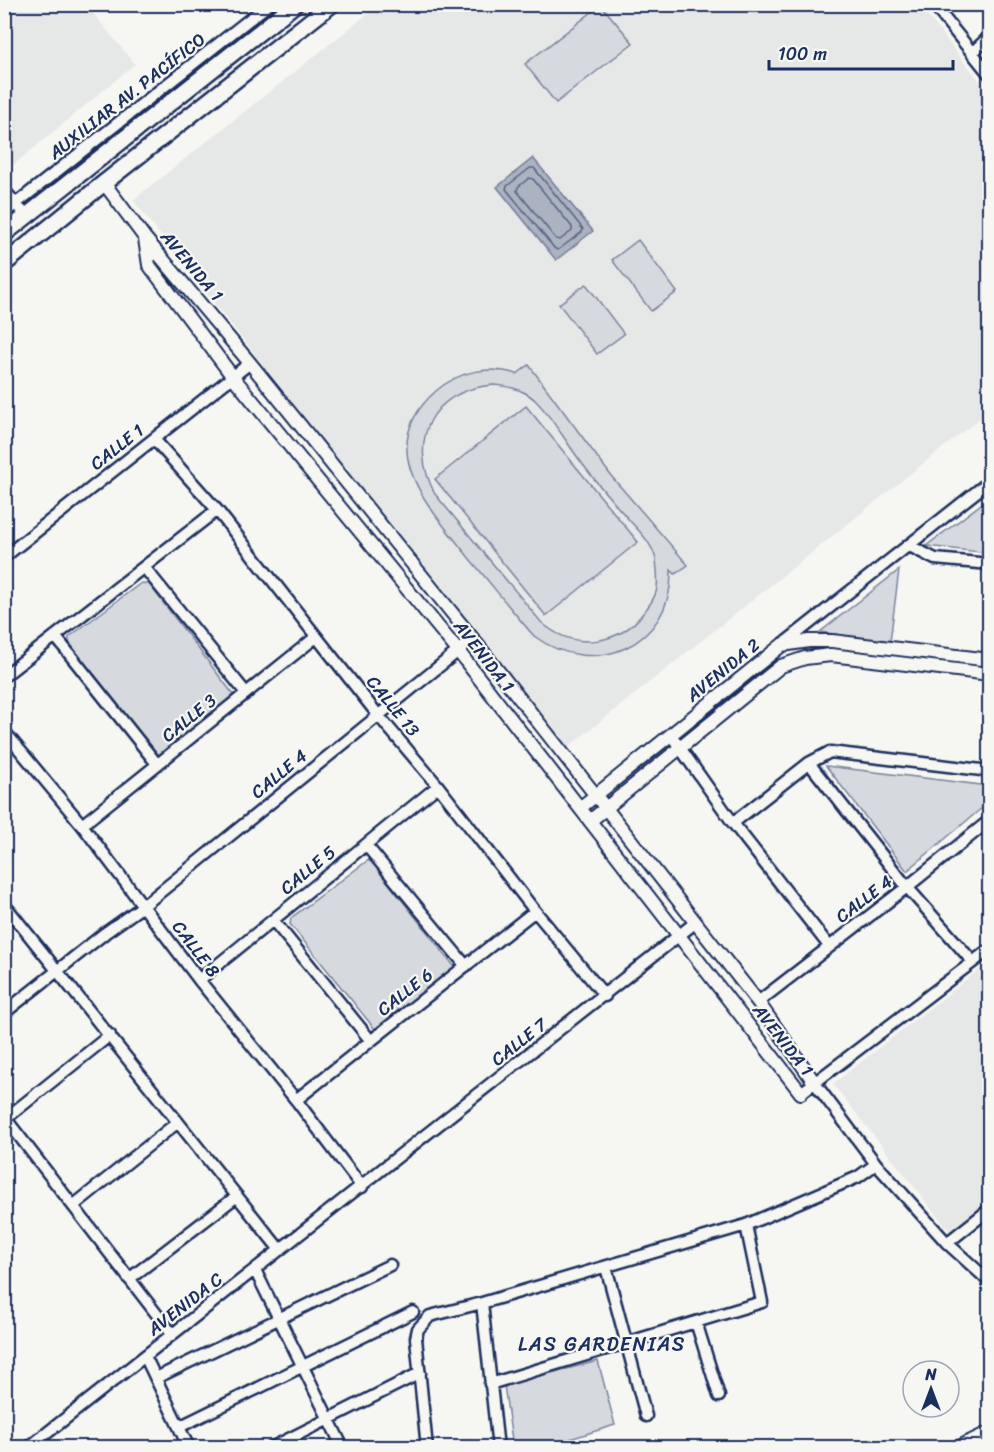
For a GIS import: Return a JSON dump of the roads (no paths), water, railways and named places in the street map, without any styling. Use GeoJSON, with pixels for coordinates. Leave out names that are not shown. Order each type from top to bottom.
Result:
{"type":"FeatureCollection","features":[{"type":"Feature","properties":{"kind":"main road"},"geometry":{"type":"LineString","coordinates":[[22,250],[9,245],[6,233],[295,4]]}},
{"type":"Feature","properties":{"kind":"main road"},"geometry":{"type":"LineString","coordinates":[[4,264],[332,4]]}},
{"type":"Feature","properties":{"kind":"street","name":"AUXILIAR AV. PACÍFICO"},"geometry":{"type":"LineString","coordinates":[[4,213],[269,4]]}},
{"type":"Feature","properties":{"kind":"street"},"geometry":{"type":"LineString","coordinates":[[933,4],[990,75]]}},
{"type":"Feature","properties":{"kind":"street"},"geometry":{"type":"LineString","coordinates":[[972,53],[990,36]]}},
{"type":"Feature","properties":{"kind":"street"},"geometry":{"type":"LineString","coordinates":[[104,183],[145,238]]}},
{"type":"Feature","properties":{"kind":"street"},"geometry":{"type":"LineString","coordinates":[[4,190],[27,217]]}},
{"type":"Feature","properties":{"kind":"street","name":"AVENIDA 1"},"geometry":{"type":"LineString","coordinates":[[145,238],[250,363],[474,639],[758,1002],[814,1082]]}},
{"type":"Feature","properties":{"kind":"street","name":"AVENIDA 1"},"geometry":{"type":"LineString","coordinates":[[145,238],[149,265],[233,377],[458,651],[801,1093]]}},
{"type":"Feature","properties":{"kind":"street","name":"CALLE 1"},"geometry":{"type":"LineString","coordinates":[[4,557],[250,363]]}},
{"type":"Feature","properties":{"kind":"street","name":"CALLE 13"},"geometry":{"type":"LineString","coordinates":[[154,439],[217,510],[378,715],[438,786],[535,911],[605,996]]}},
{"type":"Feature","properties":{"kind":"street"},"geometry":{"type":"LineString","coordinates":[[782,645],[990,481]]}},
{"type":"Feature","properties":{"kind":"street"},"geometry":{"type":"LineString","coordinates":[[4,676],[217,510]]}},
{"type":"Feature","properties":{"kind":"street"},"geometry":{"type":"LineString","coordinates":[[908,545],[935,559],[990,564]]}},
{"type":"Feature","properties":{"kind":"street"},"geometry":{"type":"LineString","coordinates":[[144,567],[246,693]]}},
{"type":"Feature","properties":{"kind":"street"},"geometry":{"type":"LineString","coordinates":[[55,636],[157,764]]}},
{"type":"Feature","properties":{"kind":"street","name":"CALLE 3"},"geometry":{"type":"LineString","coordinates":[[82,825],[316,637]]}},
{"type":"Feature","properties":{"kind":"street","name":"CALLE 4"},"geometry":{"type":"LineString","coordinates":[[4,1013],[143,906],[474,639]]}},
{"type":"Feature","properties":{"kind":"street","name":"AVENIDA 2"},"geometry":{"type":"LineString","coordinates":[[580,808],[782,645],[809,641],[832,641],[990,660]]}},
{"type":"Feature","properties":{"kind":"street","name":"AVENIDA 2"},"geometry":{"type":"LineString","coordinates":[[590,820],[781,666],[805,658],[831,655],[990,674]]}},
{"type":"Feature","properties":{"kind":"street","name":"CALLE 8"},"geometry":{"type":"LineString","coordinates":[[4,731],[82,825],[199,980],[296,1100],[362,1187]]}},
{"type":"Feature","properties":{"kind":"street"},"geometry":{"type":"LineString","coordinates":[[671,735],[733,823],[829,946]]}},
{"type":"Feature","properties":{"kind":"street"},"geometry":{"type":"LineString","coordinates":[[733,823],[809,764],[830,752],[990,771]]}},
{"type":"Feature","properties":{"kind":"street"},"geometry":{"type":"LineString","coordinates":[[809,764],[907,887],[973,962]]}},
{"type":"Feature","properties":{"kind":"street","name":"CALLE 5"},"geometry":{"type":"LineString","coordinates":[[199,980],[438,786]]}},
{"type":"Feature","properties":{"kind":"street","name":"CALLE 4"},"geometry":{"type":"LineString","coordinates":[[758,1002],[990,820]]}},
{"type":"Feature","properties":{"kind":"street"},"geometry":{"type":"LineString","coordinates":[[366,844],[466,966]]}},
{"type":"Feature","properties":{"kind":"street"},"geometry":{"type":"LineString","coordinates":[[6,910],[58,970],[280,1250]]}},
{"type":"Feature","properties":{"kind":"street","name":"CALLE 6"},"geometry":{"type":"LineString","coordinates":[[296,1100],[535,911]]}},
{"type":"Feature","properties":{"kind":"street"},"geometry":{"type":"LineString","coordinates":[[273,920],[370,1041]]}},
{"type":"Feature","properties":{"kind":"street","name":"CALLE 7"},"geometry":{"type":"LineString","coordinates":[[362,1187],[696,922]]}},
{"type":"Feature","properties":{"kind":"street"},"geometry":{"type":"LineString","coordinates":[[801,1093],[990,949]]}},
{"type":"Feature","properties":{"kind":"street"},"geometry":{"type":"LineString","coordinates":[[110,1035],[5,1119],[172,1334]]}},
{"type":"Feature","properties":{"kind":"street"},"geometry":{"type":"LineString","coordinates":[[814,1082],[876,1164],[947,1243],[990,1282]]}},
{"type":"Feature","properties":{"kind":"street"},"geometry":{"type":"LineString","coordinates":[[73,1206],[178,1122]]}},
{"type":"Feature","properties":{"kind":"street"},"geometry":{"type":"LineString","coordinates":[[427,1448],[416,1338],[418,1329],[430,1316],[746,1226],[858,1177],[876,1164]]}},
{"type":"Feature","properties":{"kind":"street","name":"AVENIDA C"},"geometry":{"type":"LineString","coordinates":[[28,1448],[362,1187]]}},
{"type":"Feature","properties":{"kind":"street"},"geometry":{"type":"LineString","coordinates":[[129,1279],[237,1196]]}},
{"type":"Feature","properties":{"kind":"street"},"geometry":{"type":"LineString","coordinates":[[947,1243],[990,1209]]}},
{"type":"Feature","properties":{"kind":"street"},"geometry":{"type":"LineString","coordinates":[[490,1383],[762,1302],[746,1226]]}},
{"type":"Feature","properties":{"kind":"street"},"geometry":{"type":"LineString","coordinates":[[156,1378],[390,1265]]}},
{"type":"Feature","properties":{"kind":"street"},"geometry":{"type":"LineString","coordinates":[[606,1267],[646,1416]]}},
{"type":"Feature","properties":{"kind":"street"},"geometry":{"type":"LineString","coordinates":[[255,1270],[343,1448]]}},
{"type":"Feature","properties":{"kind":"street"},"geometry":{"type":"LineString","coordinates":[[482,1303],[498,1448]]}},
{"type":"Feature","properties":{"kind":"street"},"geometry":{"type":"LineString","coordinates":[[179,1427],[413,1312]]}},
{"type":"Feature","properties":{"kind":"street"},"geometry":{"type":"LineString","coordinates":[[696,1322],[719,1396]]}},
{"type":"Feature","properties":{"kind":"street"},"geometry":{"type":"LineString","coordinates":[[145,1356],[189,1448]]}},
{"type":"Feature","properties":{"kind":"street"},"geometry":{"type":"LineString","coordinates":[[271,1448],[283,1445],[420,1373]]}},
{"type":"Feature","properties":{"kind":"street"},"geometry":{"type":"LineString","coordinates":[[957,1448],[990,1432]]}},
{"type":"Feature","properties":{"kind":"water"},"geometry":{"type":"Polygon","coordinates":[[[533,158],[593,231],[556,260],[497,187],[533,158]]]}},
{"type":"Feature","properties":{"kind":"district","name":"LAS GARDENIAS"},"geometry":{"type":"Point","coordinates":[602,1344]}}]}
